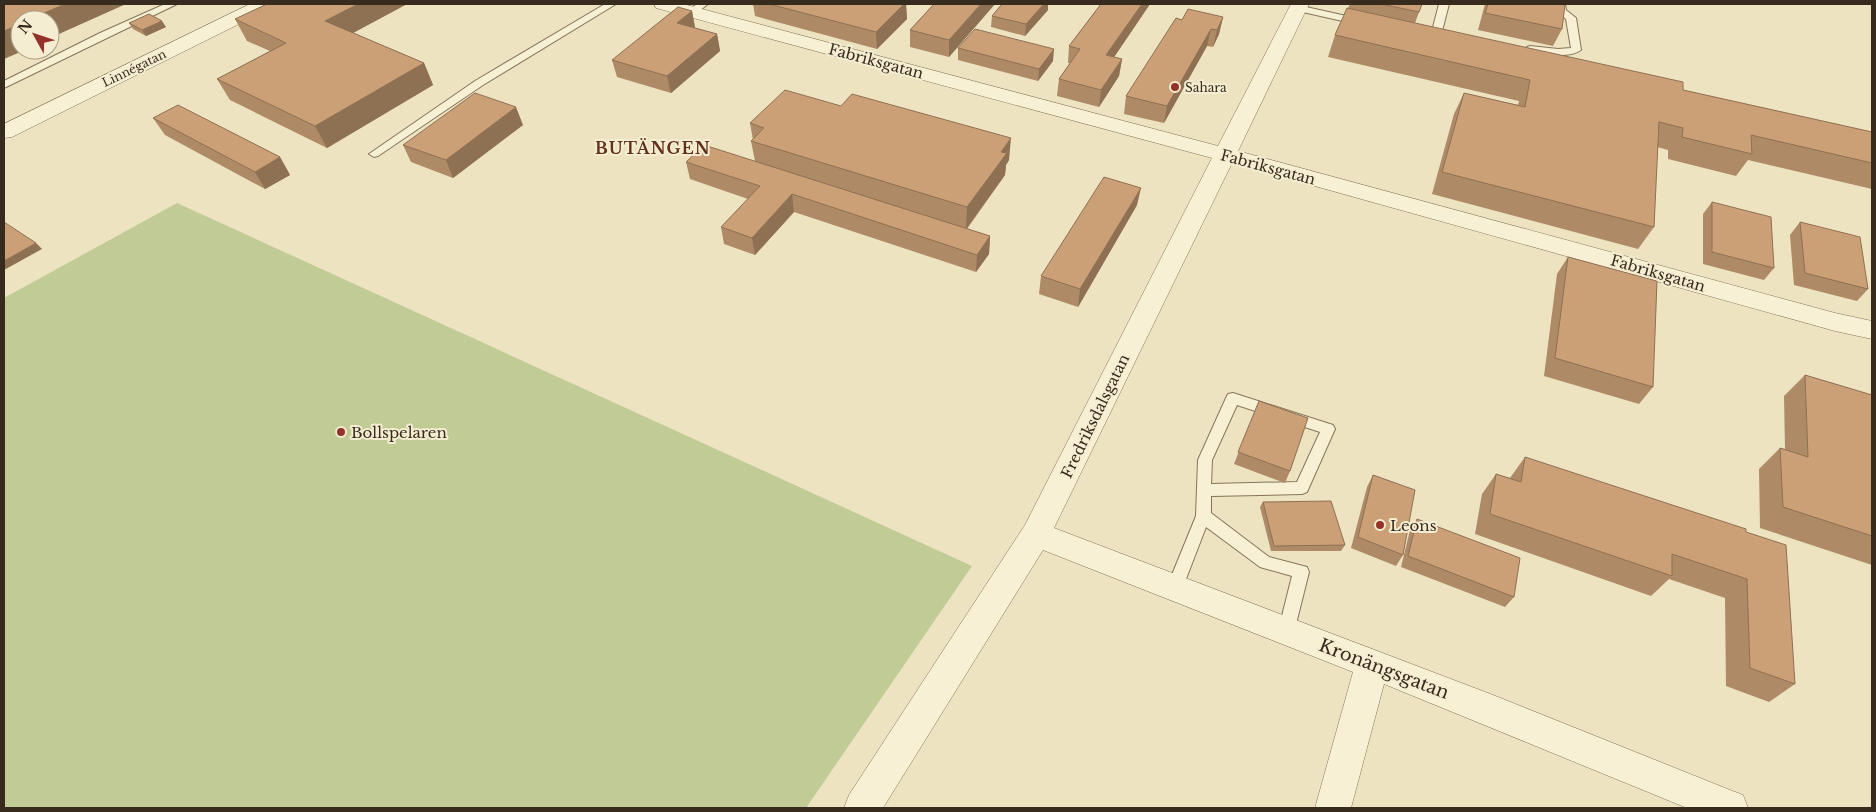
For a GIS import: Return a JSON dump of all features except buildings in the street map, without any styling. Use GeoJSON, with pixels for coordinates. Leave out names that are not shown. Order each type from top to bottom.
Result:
{"type":"FeatureCollection","features":[{"type":"Feature","properties":{"kind":"street","name":"Linnégatan"},"geometry":{"type":"LineString","coordinates":[[4,132],[264,4]]}},
{"type":"Feature","properties":{"kind":"street","name":"Fabriksgatan"},"geometry":{"type":"LineString","coordinates":[[663,4],[697,8],[1225,155],[1439,212],[1835,322],[1872,330]]}},
{"type":"Feature","properties":{"kind":"street","name":"Fredriksdalsgatan"},"geometry":{"type":"LineString","coordinates":[[862,808],[1036,534],[1299,5]]}},
{"type":"Feature","properties":{"kind":"street","name":"Kronängsgatan"},"geometry":{"type":"LineString","coordinates":[[1036,534],[1493,711],[1730,808]]}},
{"type":"Feature","properties":{"kind":"street"},"geometry":{"type":"LineString","coordinates":[[1333,808],[1372,665]]}},
{"type":"Feature","properties":{"kind":"lane"},"geometry":{"type":"LineString","coordinates":[[4,85],[103,35],[172,4]]}},
{"type":"Feature","properties":{"kind":"lane"},"geometry":{"type":"LineString","coordinates":[[374,154],[479,83],[611,4]]}},
{"type":"Feature","properties":{"kind":"lane"},"geometry":{"type":"LineString","coordinates":[[1416,35],[1435,39],[1444,4]]}},
{"type":"Feature","properties":{"kind":"lane"},"geometry":{"type":"LineString","coordinates":[[1530,49],[1558,52],[1576,50],[1570,18],[1560,11],[1561,4]]}},
{"type":"Feature","properties":{"kind":"lane"},"geometry":{"type":"LineString","coordinates":[[1299,5],[1371,24]]}},
{"type":"Feature","properties":{"kind":"lane"},"geometry":{"type":"LineString","coordinates":[[1175,587],[1203,516],[1204,490],[1206,460],[1233,398],[1328,429],[1302,488],[1204,490]]}},
{"type":"Feature","properties":{"kind":"lane"},"geometry":{"type":"LineString","coordinates":[[1203,516],[1265,562],[1301,572],[1286,632]]}},
{"type":"Feature","properties":{"kind":"green space","name":"Bollspelaren"},"geometry":{"type":"Polygon","coordinates":[[[177,203],[972,566],[806,808],[4,808],[4,298],[177,203]]]}},
{"type":"Feature","properties":{"kind":"place","name":"Sahara"},"geometry":{"type":"Point","coordinates":[1175,87]}},
{"type":"Feature","properties":{"kind":"place","name":"Bollspelaren"},"geometry":{"type":"Point","coordinates":[341,432]}},
{"type":"Feature","properties":{"kind":"place","name":"Leons"},"geometry":{"type":"Point","coordinates":[1380,525]}},
{"type":"Feature","properties":{"kind":"district","name":"BUTÄNGEN"},"geometry":{"type":"Point","coordinates":[653,148]}}]}
